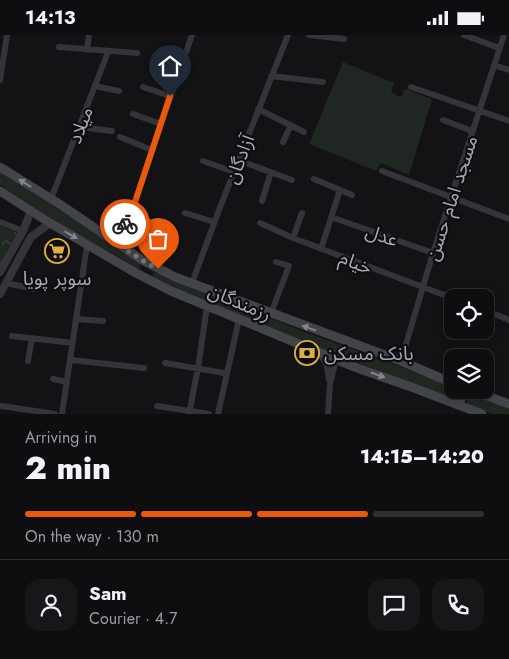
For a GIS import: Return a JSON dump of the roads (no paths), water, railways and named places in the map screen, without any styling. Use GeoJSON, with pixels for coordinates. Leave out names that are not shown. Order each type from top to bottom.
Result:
{"type":"FeatureCollection","features":[{"type":"Feature","properties":{"kind":"main road","name":"رزمندگان"},"geometry":{"type":"LineString","coordinates":[[0,167],[142,260],[175,277],[400,361],[444,380]]}},
{"type":"Feature","properties":{"kind":"main road","name":"رزمندگان"},"geometry":{"type":"LineString","coordinates":[[0,191],[87,245],[171,291],[336,359],[482,414]]}},
{"type":"Feature","properties":{"kind":"main road"},"geometry":{"type":"LineString","coordinates":[[494,398],[509,404]]}},
{"type":"Feature","properties":{"kind":"main road"},"geometry":{"type":"LineString","coordinates":[[459,405],[461,399]]}},
{"type":"Feature","properties":{"kind":"street"},"geometry":{"type":"LineString","coordinates":[[0,80],[7,35]]}},
{"type":"Feature","properties":{"kind":"street"},"geometry":{"type":"LineString","coordinates":[[87,50],[89,35]]}},
{"type":"Feature","properties":{"kind":"street"},"geometry":{"type":"LineString","coordinates":[[116,243],[135,202],[192,35]]}},
{"type":"Feature","properties":{"kind":"street","name":"آزادگان"},"geometry":{"type":"LineString","coordinates":[[192,283],[238,160],[288,35]]}},
{"type":"Feature","properties":{"kind":"street"},"geometry":{"type":"LineString","coordinates":[[309,35],[344,39]]}},
{"type":"Feature","properties":{"kind":"street"},"geometry":{"type":"LineString","coordinates":[[464,35],[500,48]]}},
{"type":"Feature","properties":{"kind":"street","name":"مسجد امام حسن"},"geometry":{"type":"LineString","coordinates":[[400,361],[450,197],[504,35]]}},
{"type":"Feature","properties":{"kind":"street"},"geometry":{"type":"LineString","coordinates":[[59,47],[137,53]]}},
{"type":"Feature","properties":{"kind":"street","name":"میلاد"},"geometry":{"type":"LineString","coordinates":[[51,199],[108,52]]}},
{"type":"Feature","properties":{"kind":"street"},"geometry":{"type":"LineString","coordinates":[[494,65],[509,70]]}},
{"type":"Feature","properties":{"kind":"street"},"geometry":{"type":"LineString","coordinates":[[271,76],[323,82]]}},
{"type":"Feature","properties":{"kind":"street"},"geometry":{"type":"LineString","coordinates":[[95,86],[119,91]]}},
{"type":"Feature","properties":{"kind":"street"},"geometry":{"type":"LineString","coordinates":[[143,87],[170,96]]}},
{"type":"Feature","properties":{"kind":"street"},"geometry":{"type":"LineString","coordinates":[[411,87],[509,121]]}},
{"type":"Feature","properties":{"kind":"street"},"geometry":{"type":"LineString","coordinates":[[258,109],[304,132]]}},
{"type":"Feature","properties":{"kind":"street"},"geometry":{"type":"LineString","coordinates":[[133,114],[161,124]]}},
{"type":"Feature","properties":{"kind":"street"},"geometry":{"type":"LineString","coordinates":[[443,120],[472,131]]}},
{"type":"Feature","properties":{"kind":"street"},"geometry":{"type":"LineString","coordinates":[[283,141],[291,125]]}},
{"type":"Feature","properties":{"kind":"street"},"geometry":{"type":"LineString","coordinates":[[79,127],[112,131]]}},
{"type":"Feature","properties":{"kind":"street"},"geometry":{"type":"LineString","coordinates":[[120,137],[152,150]]}},
{"type":"Feature","properties":{"kind":"street"},"geometry":{"type":"LineString","coordinates":[[238,160],[292,180]]}},
{"type":"Feature","properties":{"kind":"street"},"geometry":{"type":"LineString","coordinates":[[203,161],[234,172]]}},
{"type":"Feature","properties":{"kind":"street"},"geometry":{"type":"LineString","coordinates":[[382,171],[509,219]]}},
{"type":"Feature","properties":{"kind":"street"},"geometry":{"type":"LineString","coordinates":[[262,201],[271,172]]}},
{"type":"Feature","properties":{"kind":"street"},"geometry":{"type":"LineString","coordinates":[[314,179],[352,195]]}},
{"type":"Feature","properties":{"kind":"street"},"geometry":{"type":"LineString","coordinates":[[321,249],[340,190]]}},
{"type":"Feature","properties":{"kind":"street"},"geometry":{"type":"LineString","coordinates":[[0,272],[23,231],[31,211]]}},
{"type":"Feature","properties":{"kind":"street"},"geometry":{"type":"LineString","coordinates":[[185,213],[214,222]]}},
{"type":"Feature","properties":{"kind":"street"},"geometry":{"type":"LineString","coordinates":[[293,238],[302,213]]}},
{"type":"Feature","properties":{"kind":"street","name":"عدل"},"geometry":{"type":"LineString","coordinates":[[331,217],[433,253]]}},
{"type":"Feature","properties":{"kind":"street"},"geometry":{"type":"LineString","coordinates":[[0,222],[23,231]]}},
{"type":"Feature","properties":{"kind":"street"},"geometry":{"type":"LineString","coordinates":[[0,293],[31,237],[50,223]]}},
{"type":"Feature","properties":{"kind":"street","name":"خیام"},"geometry":{"type":"LineString","coordinates":[[260,223],[321,249],[444,295]]}},
{"type":"Feature","properties":{"kind":"street"},"geometry":{"type":"LineString","coordinates":[[62,414],[87,245]]}},
{"type":"Feature","properties":{"kind":"street"},"geometry":{"type":"LineString","coordinates":[[271,313],[289,266],[276,262]]}},
{"type":"Feature","properties":{"kind":"street"},"geometry":{"type":"LineString","coordinates":[[6,283],[35,289]]}},
{"type":"Feature","properties":{"kind":"street"},"geometry":{"type":"LineString","coordinates":[[189,413],[207,306]]}},
{"type":"Feature","properties":{"kind":"street"},"geometry":{"type":"LineString","coordinates":[[494,313],[509,319]]}},
{"type":"Feature","properties":{"kind":"street"},"geometry":{"type":"LineString","coordinates":[[77,319],[102,321]]}},
{"type":"Feature","properties":{"kind":"street"},"geometry":{"type":"LineString","coordinates":[[218,414],[239,319]]}},
{"type":"Feature","properties":{"kind":"street"},"geometry":{"type":"LineString","coordinates":[[12,336],[73,343]]}},
{"type":"Feature","properties":{"kind":"street"},"geometry":{"type":"LineString","coordinates":[[28,361],[32,338]]}},
{"type":"Feature","properties":{"kind":"street"},"geometry":{"type":"LineString","coordinates":[[319,352],[327,366],[330,384]]}},
{"type":"Feature","properties":{"kind":"street"},"geometry":{"type":"LineString","coordinates":[[328,414],[330,384],[336,359]]}},
{"type":"Feature","properties":{"kind":"street"},"geometry":{"type":"LineString","coordinates":[[70,360],[144,368]]}},
{"type":"Feature","properties":{"kind":"street"},"geometry":{"type":"LineString","coordinates":[[165,363],[224,373]]}},
{"type":"Feature","properties":{"kind":"street"},"geometry":{"type":"LineString","coordinates":[[53,379],[67,382]]}},
{"type":"Feature","properties":{"kind":"street"},"geometry":{"type":"LineString","coordinates":[[2,406],[55,414]]}},
{"type":"Feature","properties":{"kind":"street"},"geometry":{"type":"LineString","coordinates":[[157,407],[189,413],[209,414]]}},
{"type":"Feature","properties":{"kind":"place","name":"سوپر پویا"},"geometry":{"type":"Point","coordinates":[57,251]}},
{"type":"Feature","properties":{"kind":"place","name":"بانک مسکن"},"geometry":{"type":"Point","coordinates":[307,353]}}]}
